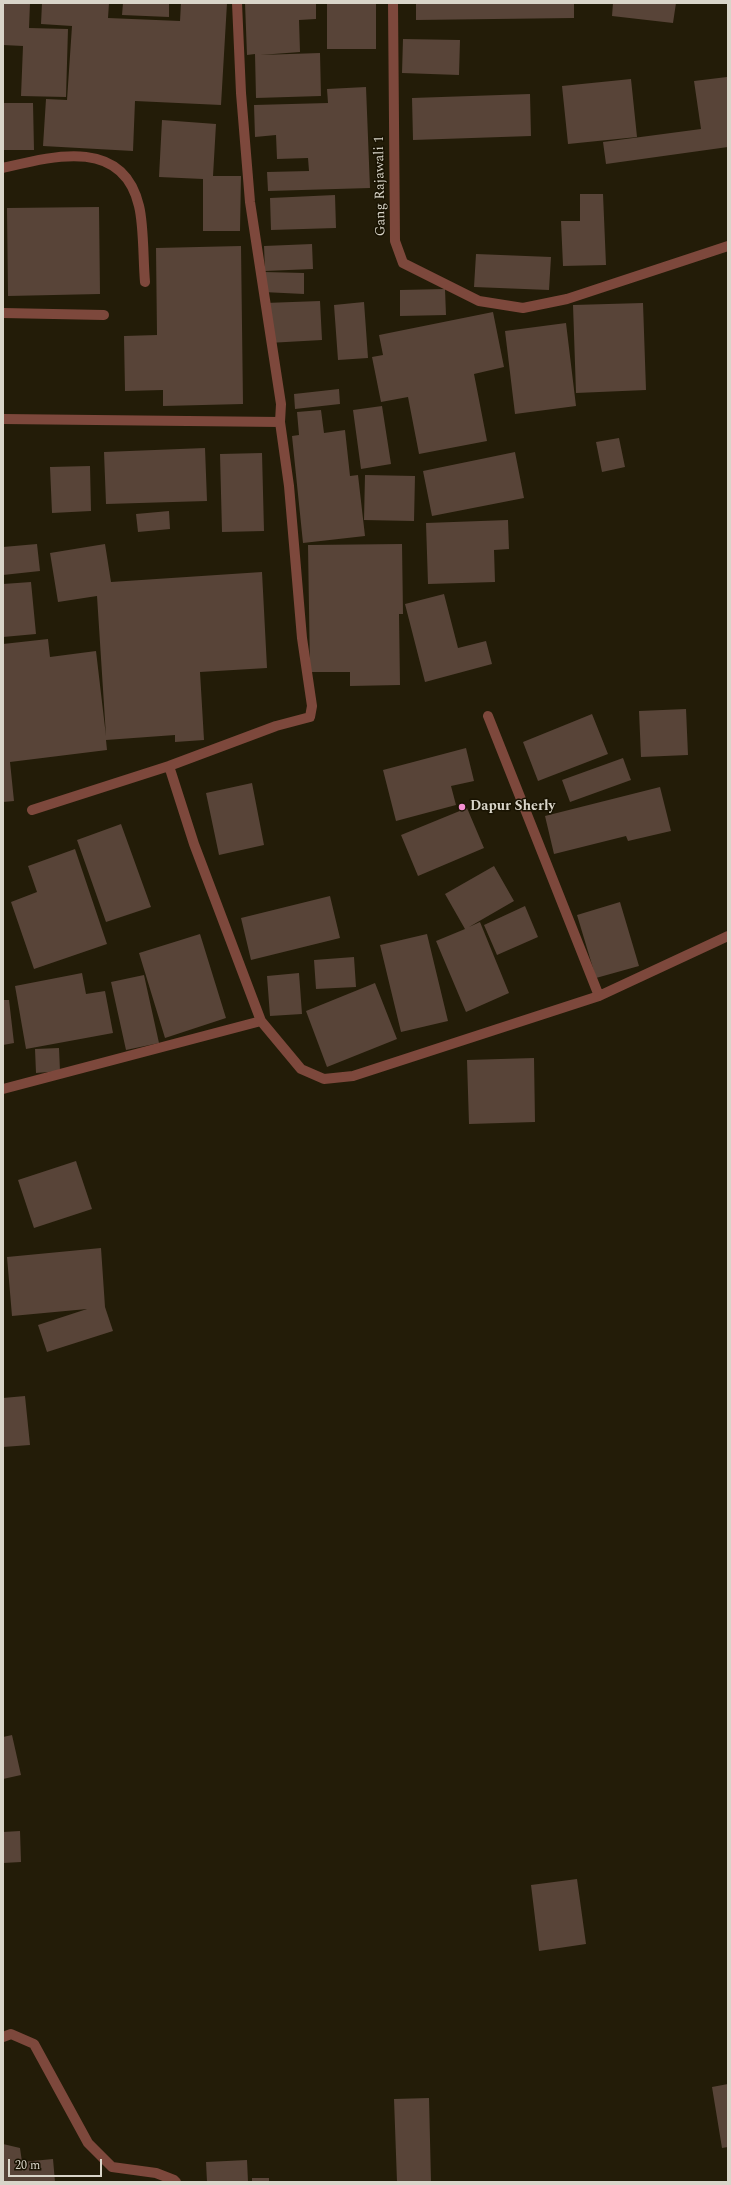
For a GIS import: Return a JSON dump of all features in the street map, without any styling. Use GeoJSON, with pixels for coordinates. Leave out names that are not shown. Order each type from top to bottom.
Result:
{"type":"FeatureCollection","features":[{"type":"Feature","properties":{"kind":"street"},"geometry":{"type":"LineString","coordinates":[[32,810],[169,766],[276,726],[310,717],[312,706],[302,638],[289,486],[280,422],[281,404],[250,202],[241,93],[237,3]]}},
{"type":"Feature","properties":{"kind":"street","name":"Gang Rajawali 1"},"geometry":{"type":"LineString","coordinates":[[393,3],[395,241],[403,263],[479,301],[523,308],[566,299],[728,246]]}},
{"type":"Feature","properties":{"kind":"street"},"geometry":{"type":"LineString","coordinates":[[3,168],[70,155],[106,160],[128,178],[139,206],[145,282]]}},
{"type":"Feature","properties":{"kind":"street"},"geometry":{"type":"LineString","coordinates":[[3,313],[104,315]]}},
{"type":"Feature","properties":{"kind":"street"},"geometry":{"type":"LineString","coordinates":[[3,419],[280,422]]}},
{"type":"Feature","properties":{"kind":"street"},"geometry":{"type":"LineString","coordinates":[[488,716],[599,996]]}},
{"type":"Feature","properties":{"kind":"street"},"geometry":{"type":"LineString","coordinates":[[169,766],[194,844],[261,1022],[301,1069],[324,1079],[353,1076],[599,996],[728,936]]}},
{"type":"Feature","properties":{"kind":"street"},"geometry":{"type":"LineString","coordinates":[[3,1089],[261,1022]]}},
{"type":"Feature","properties":{"kind":"street"},"geometry":{"type":"LineString","coordinates":[[3,2036],[11,2034],[34,2044],[88,2143],[112,2167],[156,2173],[176,2182]]}},
{"type":"Feature","properties":{"kind":"building"},"geometry":{"type":"Polygon","coordinates":[[[3,3],[30,3],[29,28],[68,29],[66,97],[21,96],[23,46],[3,45],[3,3]]]}},
{"type":"Feature","properties":{"kind":"building"},"geometry":{"type":"Polygon","coordinates":[[[42,3],[109,3],[108,18],[180,21],[181,3],[227,3],[221,105],[135,101],[133,151],[43,146],[46,99],[67,100],[72,26],[41,24],[42,3]]]}},
{"type":"Feature","properties":{"kind":"building"},"geometry":{"type":"Polygon","coordinates":[[[123,3],[169,3],[169,17],[122,15],[123,3]]]}},
{"type":"Feature","properties":{"kind":"building"},"geometry":{"type":"Polygon","coordinates":[[[245,3],[316,3],[316,19],[299,20],[300,52],[260,55],[320,53],[321,96],[256,98],[255,54],[247,55],[245,3]]]}},
{"type":"Feature","properties":{"kind":"building"},"geometry":{"type":"Polygon","coordinates":[[[327,3],[376,3],[376,49],[327,49],[327,3]]]}},
{"type":"Feature","properties":{"kind":"building"},"geometry":{"type":"Polygon","coordinates":[[[416,3],[574,3],[574,18],[416,20],[416,3]]]}},
{"type":"Feature","properties":{"kind":"building"},"geometry":{"type":"Polygon","coordinates":[[[613,3],[676,3],[673,23],[612,16],[613,3]]]}},
{"type":"Feature","properties":{"kind":"building"},"geometry":{"type":"Polygon","coordinates":[[[403,39],[460,40],[459,75],[402,73],[403,39]]]}},
{"type":"Feature","properties":{"kind":"building"},"geometry":{"type":"Polygon","coordinates":[[[727,77],[728,147],[606,164],[603,142],[701,129],[694,81],[727,77]]]}},
{"type":"Feature","properties":{"kind":"building"},"geometry":{"type":"Polygon","coordinates":[[[631,79],[637,137],[568,144],[562,86],[631,79]]]}},
{"type":"Feature","properties":{"kind":"building"},"geometry":{"type":"Polygon","coordinates":[[[366,87],[370,188],[268,191],[267,172],[309,171],[308,158],[277,159],[276,135],[255,137],[254,105],[328,103],[327,89],[366,87]]]}},
{"type":"Feature","properties":{"kind":"building"},"geometry":{"type":"Polygon","coordinates":[[[530,94],[531,136],[413,140],[412,98],[530,94]]]}},
{"type":"Feature","properties":{"kind":"building"},"geometry":{"type":"Polygon","coordinates":[[[3,103],[33,103],[34,150],[3,150],[3,103]]]}},
{"type":"Feature","properties":{"kind":"building"},"geometry":{"type":"Polygon","coordinates":[[[162,120],[216,124],[213,176],[241,176],[240,231],[203,231],[203,179],[159,177],[162,120]]]}},
{"type":"Feature","properties":{"kind":"building"},"geometry":{"type":"Polygon","coordinates":[[[580,194],[603,194],[606,265],[563,266],[561,221],[580,221],[580,194]]]}},
{"type":"Feature","properties":{"kind":"building"},"geometry":{"type":"Polygon","coordinates":[[[335,195],[336,228],[271,230],[270,198],[335,195]]]}},
{"type":"Feature","properties":{"kind":"building"},"geometry":{"type":"Polygon","coordinates":[[[99,207],[100,294],[8,296],[7,208],[99,207]]]}},
{"type":"Feature","properties":{"kind":"building"},"geometry":{"type":"Polygon","coordinates":[[[312,244],[313,269],[265,271],[264,246],[312,244]]]}},
{"type":"Feature","properties":{"kind":"building"},"geometry":{"type":"Polygon","coordinates":[[[241,246],[243,404],[163,406],[163,390],[125,391],[124,336],[157,335],[156,248],[241,246]]]}},
{"type":"Feature","properties":{"kind":"building"},"geometry":{"type":"Polygon","coordinates":[[[476,254],[551,257],[549,290],[474,287],[476,254]]]}},
{"type":"Feature","properties":{"kind":"building"},"geometry":{"type":"Polygon","coordinates":[[[264,272],[304,273],[304,294],[263,292],[264,272]]]}},
{"type":"Feature","properties":{"kind":"building"},"geometry":{"type":"Polygon","coordinates":[[[445,289],[446,315],[400,316],[400,290],[445,289]]]}},
{"type":"Feature","properties":{"kind":"building"},"geometry":{"type":"Polygon","coordinates":[[[320,301],[322,340],[268,343],[265,303],[320,301]]]}},
{"type":"Feature","properties":{"kind":"building"},"geometry":{"type":"Polygon","coordinates":[[[364,302],[368,358],[338,360],[334,305],[364,302]]]}},
{"type":"Feature","properties":{"kind":"building"},"geometry":{"type":"Polygon","coordinates":[[[643,303],[646,390],[576,393],[573,305],[643,303]]]}},
{"type":"Feature","properties":{"kind":"building"},"geometry":{"type":"Polygon","coordinates":[[[493,312],[504,367],[474,374],[487,441],[419,454],[408,397],[381,402],[372,357],[383,355],[379,335],[493,312]]]}},
{"type":"Feature","properties":{"kind":"building"},"geometry":{"type":"Polygon","coordinates":[[[566,323],[576,406],[515,414],[505,331],[566,323]]]}},
{"type":"Feature","properties":{"kind":"building"},"geometry":{"type":"Polygon","coordinates":[[[339,389],[340,404],[295,409],[294,394],[339,389]]]}},
{"type":"Feature","properties":{"kind":"building"},"geometry":{"type":"Polygon","coordinates":[[[382,406],[391,464],[361,469],[353,410],[382,406]]]}},
{"type":"Feature","properties":{"kind":"building"},"geometry":{"type":"Polygon","coordinates":[[[321,410],[324,433],[345,430],[350,476],[358,475],[365,536],[303,543],[292,436],[299,435],[297,412],[321,410]]]}},
{"type":"Feature","properties":{"kind":"building"},"geometry":{"type":"Polygon","coordinates":[[[619,438],[625,467],[602,472],[596,442],[619,438]]]}},
{"type":"Feature","properties":{"kind":"building"},"geometry":{"type":"Polygon","coordinates":[[[205,448],[207,501],[106,504],[104,452],[205,448]]]}},
{"type":"Feature","properties":{"kind":"building"},"geometry":{"type":"Polygon","coordinates":[[[515,452],[524,498],[432,516],[423,471],[515,452]]]}},
{"type":"Feature","properties":{"kind":"building"},"geometry":{"type":"Polygon","coordinates":[[[262,453],[264,531],[222,532],[220,454],[262,453]]]}},
{"type":"Feature","properties":{"kind":"building"},"geometry":{"type":"Polygon","coordinates":[[[90,466],[91,511],[52,513],[50,467],[90,466]]]}},
{"type":"Feature","properties":{"kind":"building"},"geometry":{"type":"Polygon","coordinates":[[[365,475],[415,476],[414,521],[364,520],[365,475]]]}},
{"type":"Feature","properties":{"kind":"building"},"geometry":{"type":"Polygon","coordinates":[[[169,511],[170,529],[138,532],[136,514],[169,511]]]}},
{"type":"Feature","properties":{"kind":"building"},"geometry":{"type":"Polygon","coordinates":[[[508,520],[509,549],[494,550],[495,582],[428,584],[426,523],[508,520]]]}},
{"type":"Feature","properties":{"kind":"building"},"geometry":{"type":"Polygon","coordinates":[[[37,544],[40,571],[3,575],[3,547],[37,544]]]}},
{"type":"Feature","properties":{"kind":"building"},"geometry":{"type":"Polygon","coordinates":[[[105,544],[111,582],[262,572],[267,668],[200,672],[204,740],[175,742],[175,735],[106,740],[107,750],[10,762],[14,801],[3,802],[3,644],[48,639],[50,657],[96,651],[106,736],[97,596],[58,602],[50,553],[105,544]]]}},
{"type":"Feature","properties":{"kind":"building"},"geometry":{"type":"Polygon","coordinates":[[[402,544],[403,614],[399,614],[400,685],[350,686],[350,672],[310,672],[308,545],[402,544]]]}},
{"type":"Feature","properties":{"kind":"building"},"geometry":{"type":"Polygon","coordinates":[[[31,582],[36,634],[3,637],[3,584],[31,582]]]}},
{"type":"Feature","properties":{"kind":"building"},"geometry":{"type":"Polygon","coordinates":[[[444,594],[458,648],[486,641],[492,664],[425,682],[405,604],[444,594]]]}},
{"type":"Feature","properties":{"kind":"building"},"geometry":{"type":"Polygon","coordinates":[[[686,709],[688,755],[641,757],[639,711],[686,709]]]}},
{"type":"Feature","properties":{"kind":"building"},"geometry":{"type":"Polygon","coordinates":[[[592,714],[608,754],[538,781],[523,742],[592,714]]]}},
{"type":"Feature","properties":{"kind":"building"},"geometry":{"type":"Polygon","coordinates":[[[466,748],[474,781],[451,786],[456,805],[396,821],[383,770],[466,748]]]}},
{"type":"Feature","properties":{"kind":"building"},"geometry":{"type":"Polygon","coordinates":[[[623,758],[631,780],[570,802],[562,780],[623,758]]]}},
{"type":"Feature","properties":{"kind":"building"},"geometry":{"type":"Polygon","coordinates":[[[252,783],[264,845],[219,855],[206,793],[252,783]]]}},
{"type":"Feature","properties":{"kind":"building"},"geometry":{"type":"Polygon","coordinates":[[[660,787],[671,831],[628,841],[626,836],[554,854],[545,816],[660,787]]]}},
{"type":"Feature","properties":{"kind":"building"},"geometry":{"type":"Polygon","coordinates":[[[467,808],[484,848],[418,876],[401,835],[467,808]]]}},
{"type":"Feature","properties":{"kind":"building"},"geometry":{"type":"Polygon","coordinates":[[[121,824],[151,907],[106,922],[77,840],[121,824]]]}},
{"type":"Feature","properties":{"kind":"building"},"geometry":{"type":"Polygon","coordinates":[[[75,849],[107,944],[34,969],[11,902],[37,892],[28,866],[75,849]]]}},
{"type":"Feature","properties":{"kind":"building"},"geometry":{"type":"Polygon","coordinates":[[[494,866],[514,901],[469,927],[480,922],[509,993],[466,1012],[436,941],[465,929],[445,894],[494,866]]]}},
{"type":"Feature","properties":{"kind":"building"},"geometry":{"type":"Polygon","coordinates":[[[330,896],[340,938],[251,960],[241,918],[330,896]]]}},
{"type":"Feature","properties":{"kind":"building"},"geometry":{"type":"Polygon","coordinates":[[[620,902],[639,966],[596,978],[577,915],[620,902]]]}},
{"type":"Feature","properties":{"kind":"building"},"geometry":{"type":"Polygon","coordinates":[[[525,906],[538,937],[497,955],[484,925],[525,906]]]}},
{"type":"Feature","properties":{"kind":"building"},"geometry":{"type":"Polygon","coordinates":[[[200,934],[226,1018],[165,1038],[139,953],[200,934]]]}},
{"type":"Feature","properties":{"kind":"building"},"geometry":{"type":"Polygon","coordinates":[[[427,934],[448,1021],[401,1032],[380,945],[427,934]]]}},
{"type":"Feature","properties":{"kind":"building"},"geometry":{"type":"Polygon","coordinates":[[[354,957],[356,987],[316,989],[314,960],[354,957]]]}},
{"type":"Feature","properties":{"kind":"building"},"geometry":{"type":"Polygon","coordinates":[[[82,973],[86,994],[105,991],[113,1033],[26,1049],[15,986],[82,973]]]}},
{"type":"Feature","properties":{"kind":"building"},"geometry":{"type":"Polygon","coordinates":[[[299,973],[302,1014],[270,1016],[267,976],[299,973]]]}},
{"type":"Feature","properties":{"kind":"building"},"geometry":{"type":"Polygon","coordinates":[[[144,975],[159,1043],[126,1050],[111,982],[144,975]]]}},
{"type":"Feature","properties":{"kind":"building"},"geometry":{"type":"Polygon","coordinates":[[[375,983],[397,1039],[327,1067],[306,1011],[375,983]]]}},
{"type":"Feature","properties":{"kind":"building"},"geometry":{"type":"Polygon","coordinates":[[[3,1000],[9,1000],[14,1043],[3,1045],[3,1000]]]}},
{"type":"Feature","properties":{"kind":"building"},"geometry":{"type":"Polygon","coordinates":[[[59,1048],[60,1071],[36,1073],[35,1049],[59,1048]]]}},
{"type":"Feature","properties":{"kind":"building"},"geometry":{"type":"Polygon","coordinates":[[[534,1058],[535,1122],[469,1124],[467,1060],[534,1058]]]}},
{"type":"Feature","properties":{"kind":"building"},"geometry":{"type":"Polygon","coordinates":[[[76,1161],[92,1209],[34,1228],[18,1180],[76,1161]]]}},
{"type":"Feature","properties":{"kind":"building"},"geometry":{"type":"Polygon","coordinates":[[[101,1248],[105,1307],[113,1331],[47,1352],[38,1325],[87,1309],[12,1316],[7,1257],[101,1248]]]}},
{"type":"Feature","properties":{"kind":"building"},"geometry":{"type":"Polygon","coordinates":[[[25,1396],[30,1445],[3,1447],[3,1398],[25,1396]]]}},
{"type":"Feature","properties":{"kind":"building"},"geometry":{"type":"Polygon","coordinates":[[[12,1735],[21,1775],[3,1779],[3,1737],[12,1735]]]}},
{"type":"Feature","properties":{"kind":"building"},"geometry":{"type":"Polygon","coordinates":[[[20,1831],[21,1862],[3,1863],[3,1832],[20,1831]]]}},
{"type":"Feature","properties":{"kind":"building"},"geometry":{"type":"Polygon","coordinates":[[[577,1879],[586,1944],[539,1951],[531,1885],[577,1879]]]}},
{"type":"Feature","properties":{"kind":"building"},"geometry":{"type":"Polygon","coordinates":[[[728,2084],[728,2147],[722,2148],[712,2087],[728,2084]]]}},
{"type":"Feature","properties":{"kind":"building"},"geometry":{"type":"Polygon","coordinates":[[[429,2098],[431,2182],[397,2182],[394,2099],[429,2098]]]}},
{"type":"Feature","properties":{"kind":"building"},"geometry":{"type":"Polygon","coordinates":[[[3,2144],[20,2148],[22,2162],[53,2159],[55,2182],[3,2182],[3,2144]]]}},
{"type":"Feature","properties":{"kind":"building"},"geometry":{"type":"Polygon","coordinates":[[[247,2160],[248,2182],[207,2182],[206,2162],[247,2160]]]}},
{"type":"Feature","properties":{"kind":"building"},"geometry":{"type":"Polygon","coordinates":[[[252,2178],[269,2178],[269,2182],[252,2182],[252,2178]]]}},
{"type":"Feature","properties":{"kind":"place","name":"Dapur Sherly"},"geometry":{"type":"Point","coordinates":[462,807]}}]}
